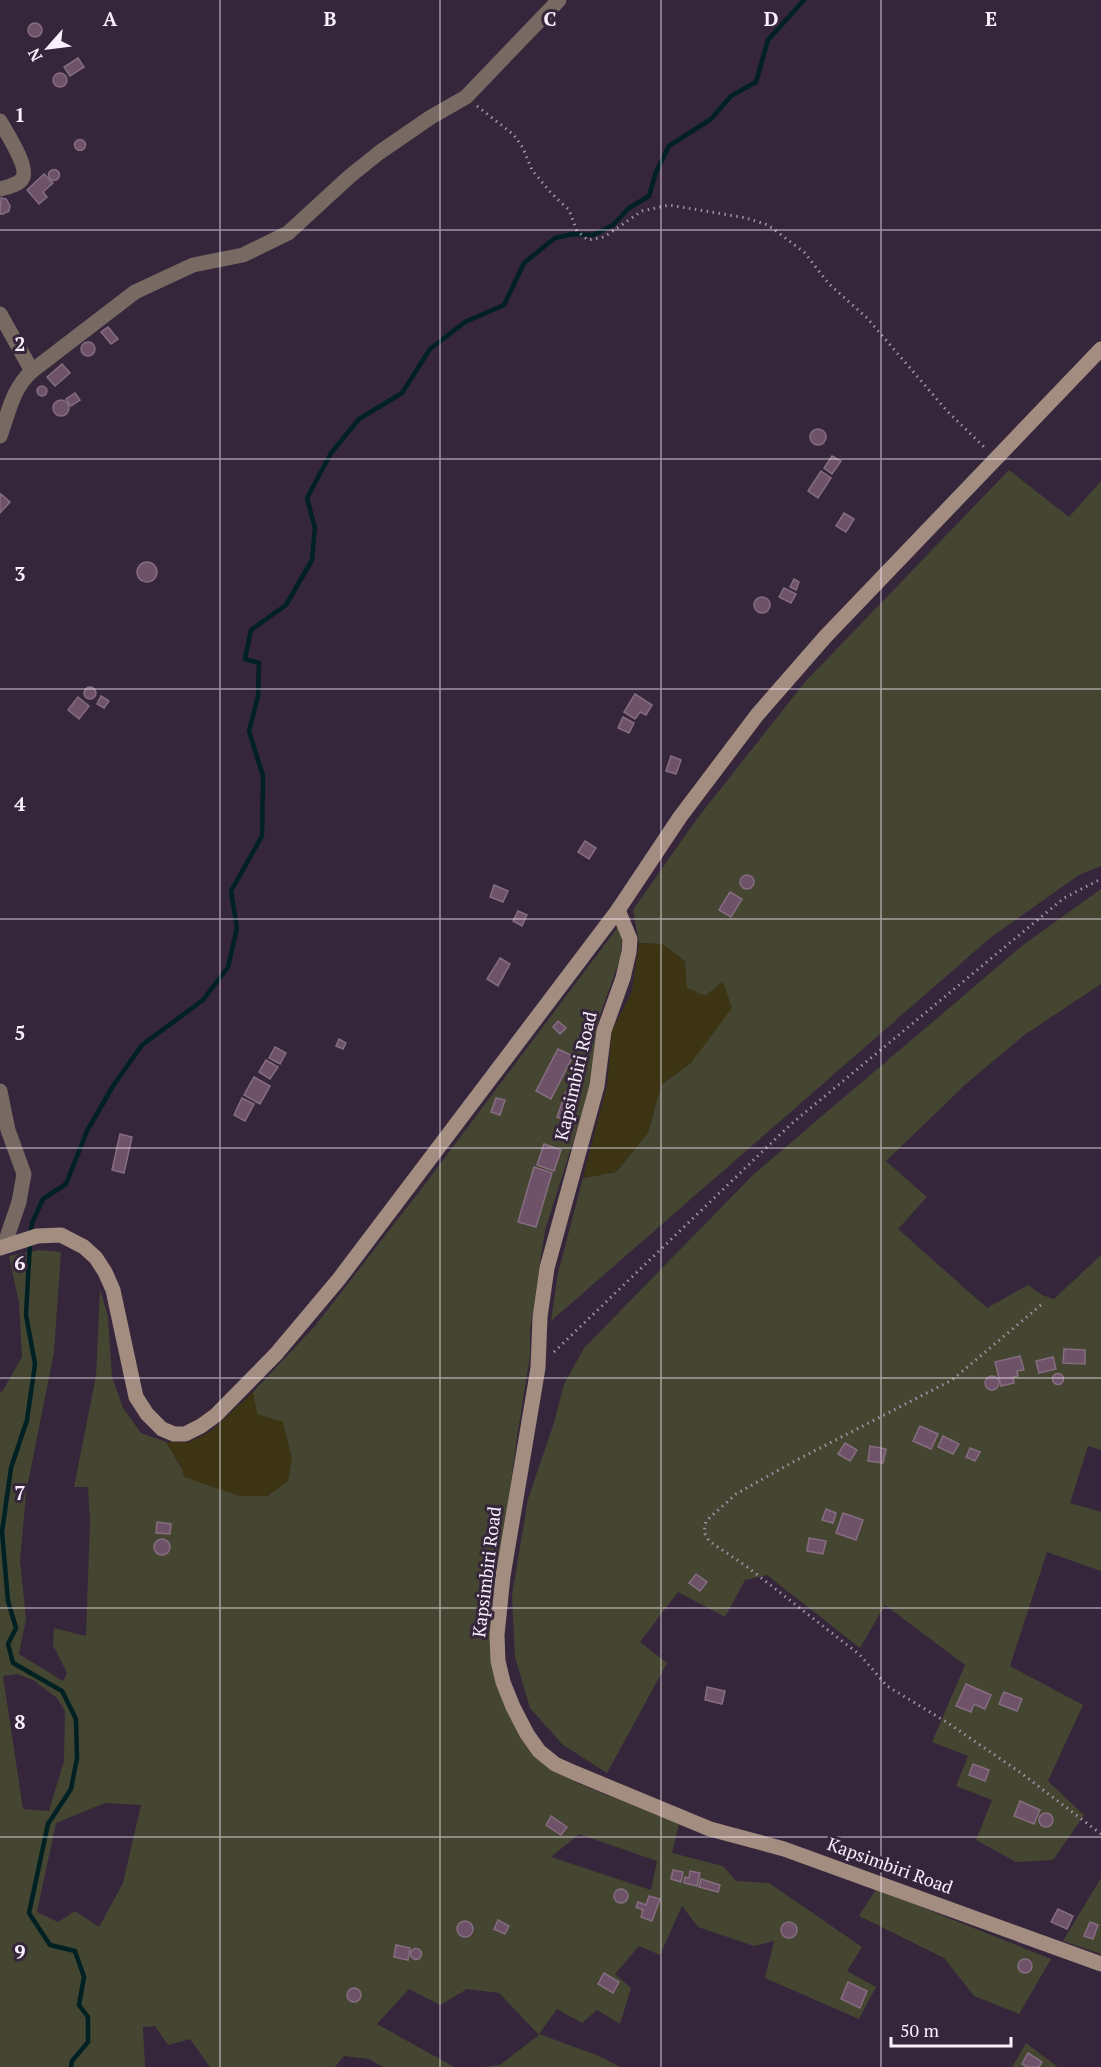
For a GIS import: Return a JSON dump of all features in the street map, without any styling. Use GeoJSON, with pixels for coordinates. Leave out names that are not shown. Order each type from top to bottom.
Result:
{"type":"FeatureCollection","features":[{"type":"Feature","properties":{"kind":"street"},"geometry":{"type":"LineString","coordinates":[[0,436],[16,391],[32,371],[135,292],[193,265],[243,255],[288,233],[350,176],[380,152],[431,117],[466,97],[560,0]]}},
{"type":"Feature","properties":{"kind":"street"},"geometry":{"type":"LineString","coordinates":[[0,121],[21,160],[25,173],[17,183],[0,189]]}},
{"type":"Feature","properties":{"kind":"street"},"geometry":{"type":"LineString","coordinates":[[0,314],[32,371]]}},
{"type":"Feature","properties":{"kind":"street"},"geometry":{"type":"LineString","coordinates":[[2,1247],[37,1236],[61,1235],[84,1247],[96,1258],[113,1290],[136,1397],[147,1414],[162,1429],[174,1434],[185,1434],[201,1426],[216,1414],[276,1354],[339,1279],[618,910],[680,817],[758,715],[825,637],[1101,349]]}},
{"type":"Feature","properties":{"kind":"street","name":"Kapsimbiri Road"},"geometry":{"type":"LineString","coordinates":[[618,910],[630,939],[629,952],[623,978],[604,1031],[597,1086],[547,1268],[540,1317],[538,1368],[503,1576],[497,1635],[498,1661],[503,1682],[517,1716],[540,1751],[555,1764],[575,1773],[710,1829],[784,1849],[1101,1964]]}},
{"type":"Feature","properties":{"kind":"street"},"geometry":{"type":"LineString","coordinates":[[0,1091],[8,1130],[24,1174],[19,1202],[2,1247]]}},
{"type":"Feature","properties":{"kind":"path"},"geometry":{"type":"LineString","coordinates":[[466,97],[514,135],[523,148],[532,170],[569,210],[577,231],[588,240],[604,237],[642,211],[669,205],[746,218],[768,225],[804,252],[829,284],[867,318],[947,411],[995,458]]}},
{"type":"Feature","properties":{"kind":"path"},"geometry":{"type":"LineString","coordinates":[[538,1368],[790,1125],[1064,898],[1101,879]]}},
{"type":"Feature","properties":{"kind":"path"},"geometry":{"type":"LineString","coordinates":[[1041,1305],[952,1380],[736,1494],[706,1521],[704,1532],[709,1540],[861,1655],[887,1686],[948,1723],[1021,1773],[1101,1834]]}},
{"type":"Feature","properties":{"kind":"green space"},"geometry":{"type":"Polygon","coordinates":[[[1009,470],[1069,517],[1101,481],[1101,866],[1079,875],[990,938],[551,1321],[558,1273],[583,1178],[616,1172],[648,1133],[661,1085],[691,1063],[723,982],[705,996],[686,988],[685,961],[662,944],[639,943],[633,910],[696,820],[805,682],[1009,470]]]}},
{"type":"Feature","properties":{"kind":"green space"},"geometry":{"type":"Polygon","coordinates":[[[1101,889],[1101,984],[1023,1036],[966,1084],[886,1161],[927,1197],[898,1229],[987,1308],[1028,1285],[1042,1295],[1054,1299],[1101,1255],[1101,1450],[1088,1446],[1070,1503],[1101,1512],[1101,1571],[1047,1552],[1010,1666],[1083,1705],[1048,1781],[1084,1815],[1053,1860],[1016,1862],[976,1840],[992,1800],[956,1786],[968,1756],[932,1742],[965,1665],[885,1605],[860,1648],[767,1575],[745,1580],[725,1617],[678,1592],[640,1642],[667,1663],[607,1773],[563,1745],[530,1708],[515,1657],[512,1595],[528,1499],[554,1423],[564,1384],[584,1348],[754,1174],[1023,945],[1101,889]]]}},
{"type":"Feature","properties":{"kind":"green space"},"geometry":{"type":"Polygon","coordinates":[[[618,927],[622,937],[620,959],[599,1018],[592,1083],[545,1230],[530,1330],[530,1356],[490,1637],[495,1680],[518,1731],[540,1759],[575,1782],[679,1824],[672,1853],[723,1866],[736,1881],[769,1883],[862,1947],[847,1971],[876,1987],[859,2019],[765,1978],[774,1941],[754,1946],[698,1927],[682,1906],[660,1955],[639,1946],[615,1974],[631,1988],[620,2024],[597,2010],[582,2023],[557,2009],[539,2034],[599,2056],[620,2067],[483,2067],[500,2065],[539,2035],[499,1993],[467,1989],[440,2005],[409,1989],[377,2024],[454,2067],[383,2067],[369,2059],[344,2056],[335,2067],[210,2067],[190,2039],[168,2045],[155,2026],[143,2027],[145,2067],[0,2067],[0,1391],[2,1392],[22,1357],[19,1303],[9,1256],[39,1250],[61,1252],[54,1352],[26,1493],[20,1561],[26,1619],[19,1654],[63,1681],[67,1673],[53,1645],[54,1628],[86,1636],[90,1521],[88,1487],[74,1487],[96,1376],[100,1289],[108,1317],[112,1377],[123,1408],[141,1433],[166,1442],[182,1469],[239,1496],[267,1496],[288,1481],[256,1414],[253,1392],[315,1326],[618,927]],[[17,1674],[3,1676],[23,1809],[49,1811],[64,1761],[65,1711],[57,1698],[33,1680],[17,1674]],[[105,1803],[56,1823],[37,1912],[58,1922],[75,1911],[99,1927],[123,1883],[141,1805],[105,1803]],[[579,1834],[551,1857],[651,1890],[657,1861],[579,1834]]]}},
{"type":"Feature","properties":{"kind":"green space"},"geometry":{"type":"Polygon","coordinates":[[[1101,1878],[1101,1954],[1063,1941],[1101,1878]]]}},
{"type":"Feature","properties":{"kind":"green space"},"geometry":{"type":"Polygon","coordinates":[[[876,1889],[1051,1959],[1019,2014],[974,1996],[944,1958],[859,1916],[876,1889]]]}},
{"type":"Feature","properties":{"kind":"green space"},"geometry":{"type":"Polygon","coordinates":[[[1026,2043],[1058,2067],[1012,2067],[1026,2043]]]}},
{"type":"Feature","properties":{"kind":"sand"},"geometry":{"type":"Polygon","coordinates":[[[639,943],[662,944],[685,961],[687,988],[705,996],[723,982],[732,1008],[691,1063],[661,1085],[648,1133],[616,1172],[583,1178],[607,1085],[612,1031],[632,991],[639,943]]]}},
{"type":"Feature","properties":{"kind":"sand"},"geometry":{"type":"Polygon","coordinates":[[[253,1392],[257,1414],[283,1422],[292,1458],[288,1481],[267,1496],[239,1496],[184,1477],[182,1468],[166,1442],[190,1442],[211,1431],[253,1392]]]}},
{"type":"Feature","properties":{"kind":"building"},"geometry":{"type":"Polygon","coordinates":[[[35,23],[40,25],[42,30],[40,35],[35,37],[30,35],[28,30],[30,25],[35,23]]]}},
{"type":"Feature","properties":{"kind":"building"},"geometry":{"type":"Polygon","coordinates":[[[78,58],[84,67],[70,76],[64,67],[78,58]]]}},
{"type":"Feature","properties":{"kind":"building"},"geometry":{"type":"Polygon","coordinates":[[[60,73],[65,75],[67,80],[65,85],[60,87],[55,85],[53,80],[55,75],[60,73]]]}},
{"type":"Feature","properties":{"kind":"building"},"geometry":{"type":"Polygon","coordinates":[[[80,139],[86,145],[80,151],[74,145],[80,139]]]}},
{"type":"Feature","properties":{"kind":"building"},"geometry":{"type":"Polygon","coordinates":[[[54,169],[60,175],[54,181],[48,175],[54,169]]]}},
{"type":"Feature","properties":{"kind":"building"},"geometry":{"type":"Polygon","coordinates":[[[44,174],[53,183],[43,192],[47,197],[39,204],[27,190],[44,174]]]}},
{"type":"Feature","properties":{"kind":"building"},"geometry":{"type":"Polygon","coordinates":[[[1,198],[6,199],[10,206],[9,211],[3,214],[0,214],[1,198]]]}},
{"type":"Feature","properties":{"kind":"building"},"geometry":{"type":"Polygon","coordinates":[[[108,327],[118,339],[111,344],[101,332],[108,327]]]}},
{"type":"Feature","properties":{"kind":"building"},"geometry":{"type":"Polygon","coordinates":[[[88,342],[93,344],[95,349],[93,354],[88,356],[83,354],[81,349],[83,344],[88,342]]]}},
{"type":"Feature","properties":{"kind":"building"},"geometry":{"type":"Polygon","coordinates":[[[62,364],[70,373],[55,386],[47,377],[62,364]]]}},
{"type":"Feature","properties":{"kind":"building"},"geometry":{"type":"Polygon","coordinates":[[[42,386],[46,387],[46,395],[42,396],[38,395],[37,391],[38,387],[42,386]]]}},
{"type":"Feature","properties":{"kind":"building"},"geometry":{"type":"Polygon","coordinates":[[[75,393],[80,400],[71,406],[66,399],[75,393]]]}},
{"type":"Feature","properties":{"kind":"building"},"geometry":{"type":"Polygon","coordinates":[[[61,400],[69,408],[61,416],[53,408],[61,400]]]}},
{"type":"Feature","properties":{"kind":"building"},"geometry":{"type":"Polygon","coordinates":[[[815,429],[821,429],[826,437],[824,443],[815,445],[810,440],[810,434],[815,429]]]}},
{"type":"Feature","properties":{"kind":"building"},"geometry":{"type":"Polygon","coordinates":[[[832,456],[841,461],[832,474],[824,468],[832,456]]]}},
{"type":"Feature","properties":{"kind":"building"},"geometry":{"type":"Polygon","coordinates":[[[821,471],[831,478],[818,498],[808,491],[821,471]]]}},
{"type":"Feature","properties":{"kind":"building"},"geometry":{"type":"Polygon","coordinates":[[[1,494],[10,502],[0,513],[0,496],[1,494]]]}},
{"type":"Feature","properties":{"kind":"building"},"geometry":{"type":"Polygon","coordinates":[[[844,513],[854,519],[846,532],[836,526],[844,513]]]}},
{"type":"Feature","properties":{"kind":"building"},"geometry":{"type":"Polygon","coordinates":[[[147,562],[154,565],[157,572],[154,579],[147,582],[140,579],[137,572],[140,565],[147,562]]]}},
{"type":"Feature","properties":{"kind":"building"},"geometry":{"type":"Polygon","coordinates":[[[794,579],[799,582],[796,590],[790,587],[794,579]]]}},
{"type":"Feature","properties":{"kind":"building"},"geometry":{"type":"Polygon","coordinates":[[[784,588],[796,594],[791,603],[779,597],[784,588]]]}},
{"type":"Feature","properties":{"kind":"building"},"geometry":{"type":"Polygon","coordinates":[[[762,597],[770,605],[762,613],[754,605],[762,597]]]}},
{"type":"Feature","properties":{"kind":"building"},"geometry":{"type":"Polygon","coordinates":[[[92,687],[96,693],[92,699],[88,699],[84,691],[92,687]]]}},
{"type":"Feature","properties":{"kind":"building"},"geometry":{"type":"Polygon","coordinates":[[[635,694],[652,705],[646,715],[640,712],[635,719],[624,712],[635,694]]]}},
{"type":"Feature","properties":{"kind":"building"},"geometry":{"type":"Polygon","coordinates":[[[101,696],[109,701],[104,708],[97,704],[101,696]]]}},
{"type":"Feature","properties":{"kind":"building"},"geometry":{"type":"Polygon","coordinates":[[[78,697],[89,706],[79,719],[68,710],[78,697]]]}},
{"type":"Feature","properties":{"kind":"building"},"geometry":{"type":"Polygon","coordinates":[[[623,717],[634,723],[629,733],[618,728],[623,717]]]}},
{"type":"Feature","properties":{"kind":"building"},"geometry":{"type":"Polygon","coordinates":[[[671,756],[681,760],[676,774],[666,771],[671,756]]]}},
{"type":"Feature","properties":{"kind":"building"},"geometry":{"type":"Polygon","coordinates":[[[585,841],[596,848],[589,859],[578,852],[585,841]]]}},
{"type":"Feature","properties":{"kind":"building"},"geometry":{"type":"Polygon","coordinates":[[[747,875],[752,877],[754,882],[752,887],[747,889],[742,887],[740,882],[742,877],[747,875]]]}},
{"type":"Feature","properties":{"kind":"building"},"geometry":{"type":"Polygon","coordinates":[[[494,885],[508,891],[503,902],[490,897],[494,885]]]}},
{"type":"Feature","properties":{"kind":"building"},"geometry":{"type":"Polygon","coordinates":[[[730,892],[742,899],[731,917],[719,910],[730,892]]]}},
{"type":"Feature","properties":{"kind":"building"},"geometry":{"type":"Polygon","coordinates":[[[518,911],[527,915],[522,926],[513,921],[518,911]]]}},
{"type":"Feature","properties":{"kind":"building"},"geometry":{"type":"Polygon","coordinates":[[[500,958],[510,964],[498,986],[487,979],[500,958]]]}},
{"type":"Feature","properties":{"kind":"building"},"geometry":{"type":"Polygon","coordinates":[[[558,1021],[566,1028],[560,1034],[553,1027],[558,1021]]]}},
{"type":"Feature","properties":{"kind":"building"},"geometry":{"type":"Polygon","coordinates":[[[339,1039],[346,1043],[343,1049],[336,1046],[339,1039]]]}},
{"type":"Feature","properties":{"kind":"building"},"geometry":{"type":"Polygon","coordinates":[[[275,1047],[286,1053],[280,1064],[269,1058],[275,1047]]]}},
{"type":"Feature","properties":{"kind":"building"},"geometry":{"type":"Polygon","coordinates":[[[558,1049],[573,1056],[551,1099],[536,1091],[558,1049]]]}},
{"type":"Feature","properties":{"kind":"building"},"geometry":{"type":"Polygon","coordinates":[[[266,1060],[278,1067],[270,1079],[259,1072],[266,1060]]]}},
{"type":"Feature","properties":{"kind":"building"},"geometry":{"type":"Polygon","coordinates":[[[254,1077],[270,1086],[260,1104],[244,1095],[254,1077]]]}},
{"type":"Feature","properties":{"kind":"building"},"geometry":{"type":"Polygon","coordinates":[[[566,1092],[578,1096],[568,1121],[557,1117],[566,1092]]]}},
{"type":"Feature","properties":{"kind":"building"},"geometry":{"type":"Polygon","coordinates":[[[242,1098],[254,1104],[245,1121],[234,1115],[242,1098]]]}},
{"type":"Feature","properties":{"kind":"building"},"geometry":{"type":"Polygon","coordinates":[[[496,1098],[505,1100],[500,1115],[491,1112],[496,1098]]]}},
{"type":"Feature","properties":{"kind":"building"},"geometry":{"type":"Polygon","coordinates":[[[120,1134],[132,1137],[124,1173],[112,1170],[120,1134]]]}},
{"type":"Feature","properties":{"kind":"building"},"geometry":{"type":"Polygon","coordinates":[[[544,1144],[561,1150],[554,1171],[537,1165],[544,1144]]]}},
{"type":"Feature","properties":{"kind":"building"},"geometry":{"type":"Polygon","coordinates":[[[534,1167],[552,1173],[536,1227],[518,1222],[534,1167]]]}},
{"type":"Feature","properties":{"kind":"building"},"geometry":{"type":"Polygon","coordinates":[[[1064,1349],[1085,1350],[1085,1364],[1063,1363],[1064,1349]]]}},
{"type":"Feature","properties":{"kind":"building"},"geometry":{"type":"Polygon","coordinates":[[[1020,1356],[1024,1370],[1017,1371],[1018,1376],[1013,1377],[1014,1383],[1001,1386],[995,1362],[1020,1356]]]}},
{"type":"Feature","properties":{"kind":"building"},"geometry":{"type":"Polygon","coordinates":[[[1053,1357],[1056,1369],[1039,1373],[1036,1361],[1053,1357]]]}},
{"type":"Feature","properties":{"kind":"building"},"geometry":{"type":"Polygon","coordinates":[[[1058,1373],[1064,1379],[1058,1385],[1052,1379],[1058,1373]]]}},
{"type":"Feature","properties":{"kind":"building"},"geometry":{"type":"Polygon","coordinates":[[[989,1376],[995,1376],[999,1383],[995,1390],[989,1390],[985,1386],[985,1380],[989,1376]]]}},
{"type":"Feature","properties":{"kind":"building"},"geometry":{"type":"Polygon","coordinates":[[[920,1426],[938,1434],[931,1449],[913,1441],[920,1426]]]}},
{"type":"Feature","properties":{"kind":"building"},"geometry":{"type":"Polygon","coordinates":[[[943,1436],[959,1444],[953,1454],[938,1447],[943,1436]]]}},
{"type":"Feature","properties":{"kind":"building"},"geometry":{"type":"Polygon","coordinates":[[[845,1443],[857,1450],[850,1461],[838,1454],[845,1443]]]}},
{"type":"Feature","properties":{"kind":"building"},"geometry":{"type":"Polygon","coordinates":[[[870,1446],[886,1449],[883,1463],[868,1461],[870,1446]]]}},
{"type":"Feature","properties":{"kind":"building"},"geometry":{"type":"Polygon","coordinates":[[[970,1448],[980,1452],[975,1461],[966,1457],[970,1448]]]}},
{"type":"Feature","properties":{"kind":"building"},"geometry":{"type":"Polygon","coordinates":[[[826,1509],[836,1513],[833,1523],[822,1520],[826,1509]]]}},
{"type":"Feature","properties":{"kind":"building"},"geometry":{"type":"Polygon","coordinates":[[[843,1513],[863,1520],[856,1540],[836,1533],[843,1513]]]}},
{"type":"Feature","properties":{"kind":"building"},"geometry":{"type":"Polygon","coordinates":[[[157,1522],[171,1524],[170,1534],[156,1533],[157,1522]]]}},
{"type":"Feature","properties":{"kind":"building"},"geometry":{"type":"Polygon","coordinates":[[[809,1538],[826,1541],[823,1554],[807,1551],[809,1538]]]}},
{"type":"Feature","properties":{"kind":"building"},"geometry":{"type":"Polygon","coordinates":[[[162,1539],[170,1547],[162,1555],[154,1547],[162,1539]]]}},
{"type":"Feature","properties":{"kind":"building"},"geometry":{"type":"Polygon","coordinates":[[[696,1574],[707,1582],[700,1591],[689,1583],[696,1574]]]}},
{"type":"Feature","properties":{"kind":"building"},"geometry":{"type":"Polygon","coordinates":[[[966,1684],[991,1695],[985,1709],[974,1704],[971,1712],[956,1706],[966,1684]]]}},
{"type":"Feature","properties":{"kind":"building"},"geometry":{"type":"Polygon","coordinates":[[[707,1687],[725,1691],[722,1704],[705,1700],[707,1687]]]}},
{"type":"Feature","properties":{"kind":"building"},"geometry":{"type":"Polygon","coordinates":[[[1004,1692],[1022,1699],[1017,1711],[999,1704],[1004,1692]]]}},
{"type":"Feature","properties":{"kind":"building"},"geometry":{"type":"Polygon","coordinates":[[[973,1764],[989,1770],[985,1781],[969,1775],[973,1764]]]}},
{"type":"Feature","properties":{"kind":"building"},"geometry":{"type":"Polygon","coordinates":[[[1020,1801],[1040,1810],[1034,1824],[1014,1816],[1020,1801]]]}},
{"type":"Feature","properties":{"kind":"building"},"geometry":{"type":"Polygon","coordinates":[[[1046,1813],[1051,1815],[1053,1820],[1051,1825],[1046,1827],[1041,1825],[1039,1820],[1041,1815],[1046,1813]]]}},
{"type":"Feature","properties":{"kind":"building"},"geometry":{"type":"Polygon","coordinates":[[[551,1816],[567,1827],[561,1835],[546,1825],[551,1816]]]}},
{"type":"Feature","properties":{"kind":"building"},"geometry":{"type":"Polygon","coordinates":[[[673,1870],[683,1872],[681,1882],[671,1879],[673,1870]]]}},
{"type":"Feature","properties":{"kind":"building"},"geometry":{"type":"Polygon","coordinates":[[[690,1871],[700,1873],[697,1886],[684,1883],[685,1877],[689,1878],[690,1871]]]}},
{"type":"Feature","properties":{"kind":"building"},"geometry":{"type":"Polygon","coordinates":[[[701,1879],[720,1885],[718,1892],[699,1887],[701,1879]]]}},
{"type":"Feature","properties":{"kind":"building"},"geometry":{"type":"Polygon","coordinates":[[[618,1889],[624,1889],[628,1896],[624,1903],[618,1903],[614,1899],[614,1893],[618,1889]]]}},
{"type":"Feature","properties":{"kind":"building"},"geometry":{"type":"Polygon","coordinates":[[[649,1896],[660,1899],[652,1921],[641,1917],[643,1910],[636,1907],[638,1902],[646,1905],[649,1896]]]}},
{"type":"Feature","properties":{"kind":"building"},"geometry":{"type":"Polygon","coordinates":[[[1058,1909],[1073,1916],[1067,1929],[1051,1922],[1058,1909]]]}},
{"type":"Feature","properties":{"kind":"building"},"geometry":{"type":"Polygon","coordinates":[[[498,1920],[509,1926],[505,1934],[494,1929],[498,1920]]]}},
{"type":"Feature","properties":{"kind":"building"},"geometry":{"type":"Polygon","coordinates":[[[462,1921],[468,1921],[473,1929],[471,1935],[462,1937],[457,1932],[457,1926],[462,1921]]]}},
{"type":"Feature","properties":{"kind":"building"},"geometry":{"type":"Polygon","coordinates":[[[786,1922],[792,1922],[797,1930],[795,1936],[786,1938],[781,1933],[781,1927],[786,1922]]]}},
{"type":"Feature","properties":{"kind":"building"},"geometry":{"type":"Polygon","coordinates":[[[1090,1922],[1098,1925],[1093,1939],[1084,1936],[1090,1922]]]}},
{"type":"Feature","properties":{"kind":"building"},"geometry":{"type":"Polygon","coordinates":[[[396,1945],[410,1948],[408,1960],[394,1957],[396,1945]]]}},
{"type":"Feature","properties":{"kind":"building"},"geometry":{"type":"Polygon","coordinates":[[[416,1949],[420,1950],[420,1958],[416,1959],[412,1958],[411,1954],[412,1950],[416,1949]]]}},
{"type":"Feature","properties":{"kind":"building"},"geometry":{"type":"Polygon","coordinates":[[[1022,1959],[1028,1959],[1032,1966],[1028,1973],[1022,1973],[1018,1969],[1018,1963],[1022,1959]]]}},
{"type":"Feature","properties":{"kind":"building"},"geometry":{"type":"Polygon","coordinates":[[[604,1973],[619,1982],[613,1993],[598,1984],[604,1973]]]}},
{"type":"Feature","properties":{"kind":"building"},"geometry":{"type":"Polygon","coordinates":[[[848,1982],[867,1991],[860,2008],[841,1999],[848,1982]]]}},
{"type":"Feature","properties":{"kind":"building"},"geometry":{"type":"Polygon","coordinates":[[[351,1988],[357,1988],[361,1995],[357,2002],[351,2002],[347,1998],[347,1992],[351,1988]]]}},
{"type":"Feature","properties":{"kind":"building"},"geometry":{"type":"Polygon","coordinates":[[[1028,2053],[1042,2062],[1039,2067],[1027,2067],[1022,2064],[1028,2053]]]}},
{"type":"Feature","properties":{"kind":"waterway"},"geometry":{"type":"LineString","coordinates":[[30,1235],[32,1223],[43,1199],[66,1184],[87,1131],[113,1086],[142,1045],[203,1000],[228,967],[237,928],[231,891],[262,836],[263,776],[249,731],[258,696],[259,663],[245,659],[251,630],[286,605],[312,560],[315,528],[307,498],[331,453],[359,419],[402,393],[430,349],[465,322],[504,305],[524,263],[555,238],[572,234],[593,235],[613,225],[629,208],[649,196],[656,172],[669,146],[711,119],[731,96],[756,82],[768,40],[804,0]]}},
{"type":"Feature","properties":{"kind":"waterway"},"geometry":{"type":"LineString","coordinates":[[30,1243],[26,1315],[35,1364],[27,1420],[11,1468],[2,1532],[8,1601],[16,1628],[8,1644],[13,1663],[62,1691],[76,1719],[77,1758],[71,1789],[48,1824],[29,1913],[50,1945],[75,1951],[84,1977],[79,2005],[88,2017],[88,2042],[72,2061],[71,2067]]}}]}
